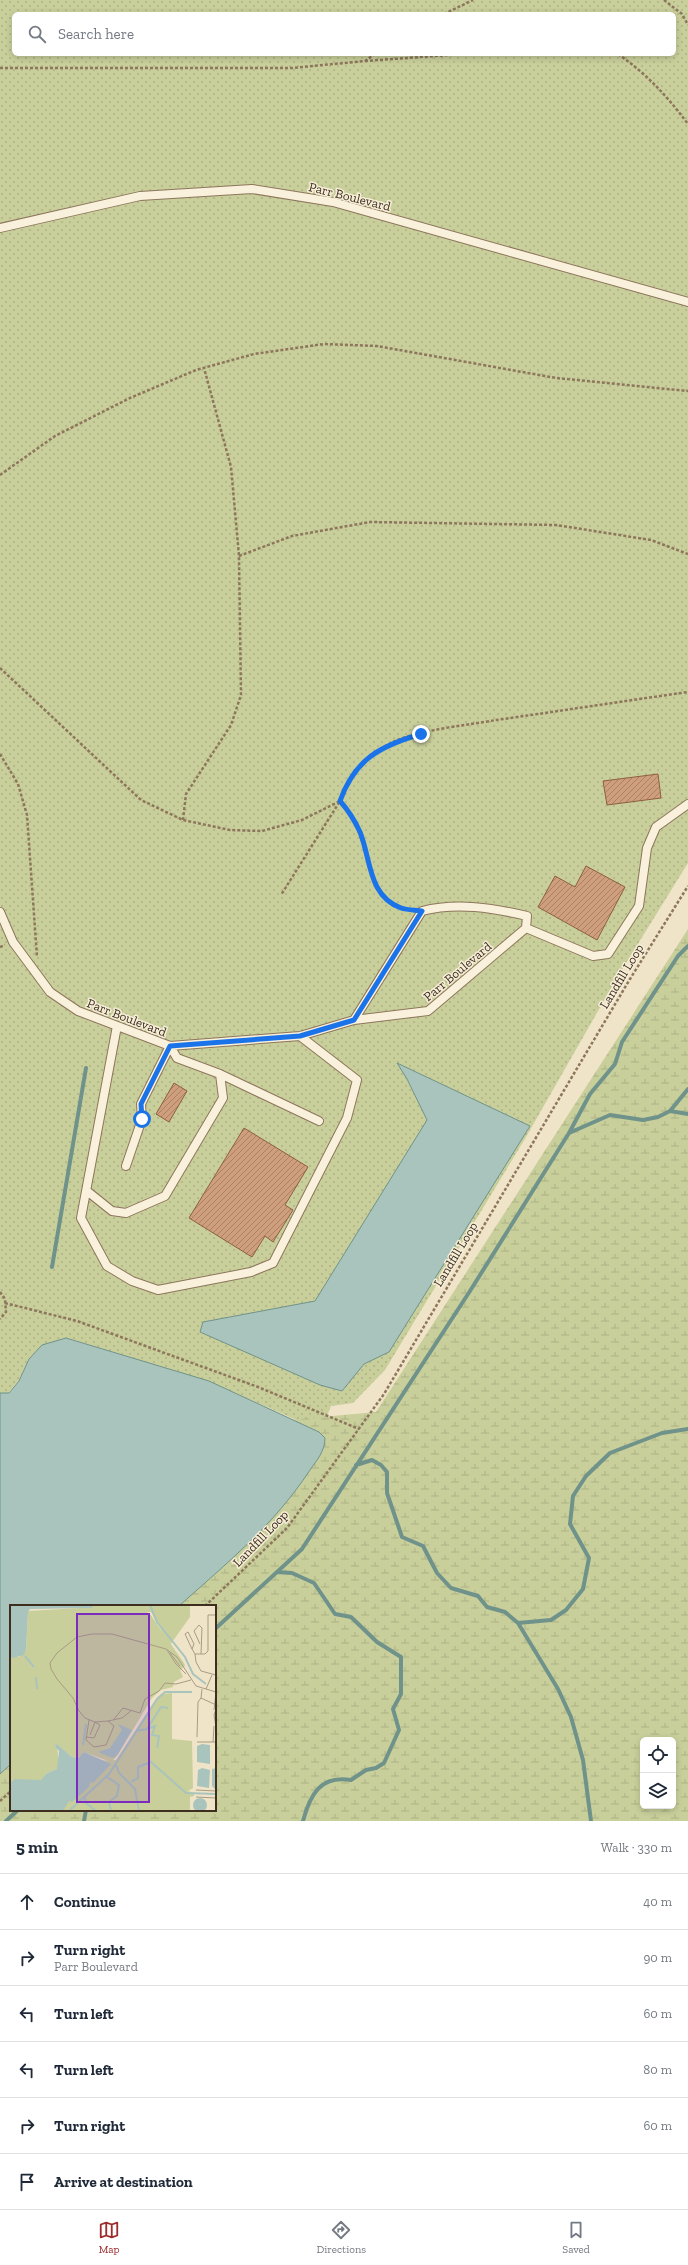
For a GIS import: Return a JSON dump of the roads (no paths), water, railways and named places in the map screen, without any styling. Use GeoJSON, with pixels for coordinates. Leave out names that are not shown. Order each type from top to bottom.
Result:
{"type":"FeatureCollection","features":[{"type":"Feature","properties":{"kind":"lane","name":"Parr Boulevard"},"geometry":{"type":"LineString","coordinates":[[0,228],[140,196],[252,189],[333,202],[688,302]]}},
{"type":"Feature","properties":{"kind":"lane"},"geometry":{"type":"LineString","coordinates":[[354,1020],[422,911],[437,907],[490,908],[527,916],[526,928],[593,956],[608,954],[639,906],[647,848],[656,827],[688,804]]}},
{"type":"Feature","properties":{"kind":"lane","name":"Parr Boulevard"},"geometry":{"type":"LineString","coordinates":[[0,912],[13,942],[35,974],[50,992],[78,1011],[170,1046],[300,1036],[354,1020],[428,1011],[526,928]]}},
{"type":"Feature","properties":{"kind":"lane"},"geometry":{"type":"LineString","coordinates":[[116,1026],[81,1218],[107,1266],[132,1281],[158,1290],[251,1272],[273,1263],[347,1118],[357,1080],[300,1036]]}},
{"type":"Feature","properties":{"kind":"lane"},"geometry":{"type":"LineString","coordinates":[[170,1046],[177,1058],[220,1074],[319,1121]]}},
{"type":"Feature","properties":{"kind":"lane"},"geometry":{"type":"LineString","coordinates":[[126,1166],[142,1119],[141,1104],[170,1046]]}},
{"type":"Feature","properties":{"kind":"lane"},"geometry":{"type":"LineString","coordinates":[[86,1191],[112,1211],[126,1212],[165,1196],[223,1098],[220,1074]]}},
{"type":"Feature","properties":{"kind":"water"},"geometry":{"type":"Polygon","coordinates":[[[397,1063],[530,1126],[389,1352],[364,1364],[342,1391],[320,1385],[200,1332],[203,1322],[315,1301],[427,1120],[407,1079],[397,1063]]]}},
{"type":"Feature","properties":{"kind":"water"},"geometry":{"type":"Polygon","coordinates":[[[66,1338],[209,1381],[319,1432],[325,1438],[325,1443],[318,1459],[296,1490],[265,1526],[232,1559],[180,1605],[10,1605],[10,1765],[0,1774],[0,1393],[9,1393],[19,1381],[29,1359],[42,1345],[66,1338]]]}},
{"type":"Feature","properties":{"kind":"waterway"},"geometry":{"type":"LineString","coordinates":[[216,1628],[302,1549],[470,1291],[569,1133],[590,1094],[615,1064],[622,1042],[678,956],[688,946]]}},
{"type":"Feature","properties":{"kind":"waterway"},"geometry":{"type":"LineString","coordinates":[[52,1267],[86,1068]]}},
{"type":"Feature","properties":{"kind":"waterway"},"geometry":{"type":"LineString","coordinates":[[569,1133],[610,1115],[643,1120],[658,1117],[670,1111],[688,1089]]}},
{"type":"Feature","properties":{"kind":"waterway"},"geometry":{"type":"LineString","coordinates":[[670,1111],[688,1114]]}},
{"type":"Feature","properties":{"kind":"waterway"},"geometry":{"type":"LineString","coordinates":[[518,1623],[551,1620],[566,1610],[583,1589],[589,1558],[570,1524],[573,1496],[586,1476],[610,1453],[662,1433],[688,1429]]}},
{"type":"Feature","properties":{"kind":"waterway"},"geometry":{"type":"LineString","coordinates":[[356,1465],[372,1460],[381,1465],[387,1472],[387,1493],[402,1537],[423,1546],[437,1573],[451,1588],[478,1596],[487,1607],[505,1612],[518,1623],[558,1689],[571,1717],[583,1760],[591,1821]]}},
{"type":"Feature","properties":{"kind":"waterway"},"geometry":{"type":"LineString","coordinates":[[277,1572],[292,1573],[314,1583],[335,1614],[351,1617],[377,1642],[401,1657],[401,1694],[393,1709],[399,1730],[384,1763],[376,1768],[366,1770],[351,1780],[340,1779],[324,1784],[313,1795],[303,1821]]}},
{"type":"Feature","properties":{"kind":"waterway"},"geometry":{"type":"LineString","coordinates":[[6,1821],[17,1811]]}},
{"type":"Feature","properties":{"kind":"waterway"},"geometry":{"type":"LineString","coordinates":[[84,1821],[86,1811]]}}]}
